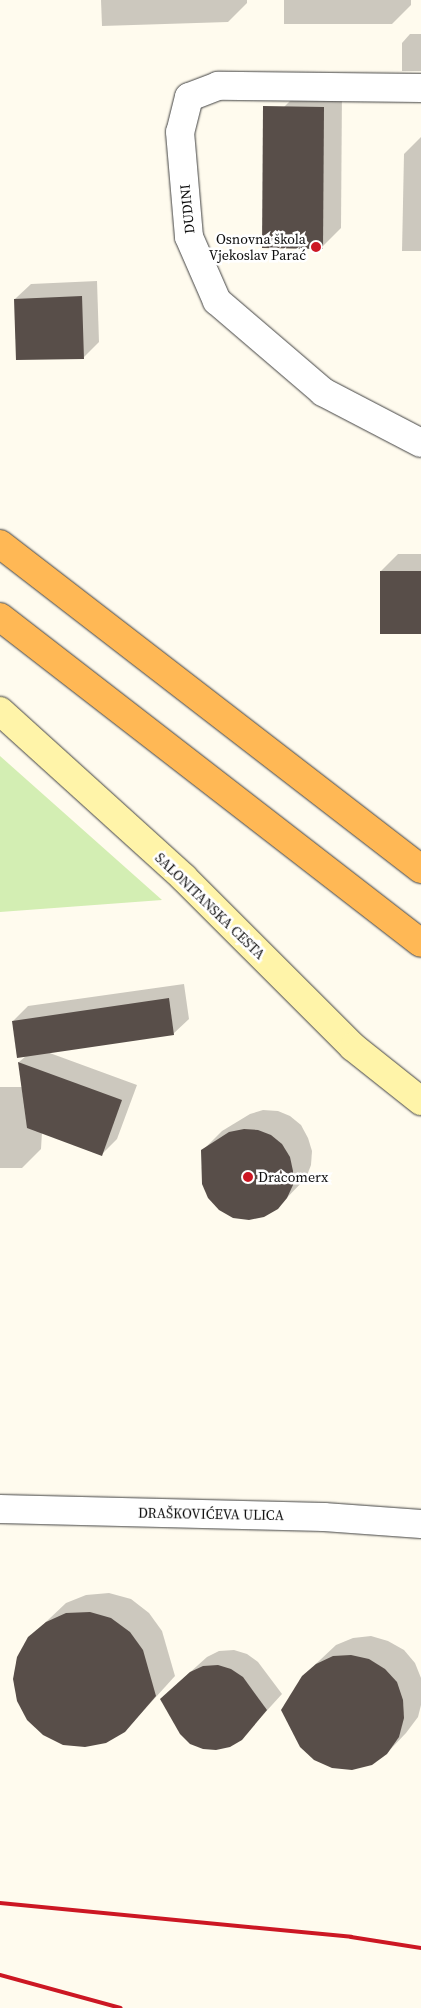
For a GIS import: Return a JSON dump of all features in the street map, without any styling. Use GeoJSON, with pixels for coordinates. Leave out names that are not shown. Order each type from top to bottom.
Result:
{"type":"FeatureCollection","features":[{"type":"Feature","properties":{"kind":"highway"},"geometry":{"type":"LineString","coordinates":[[0,544],[421,870]]}},
{"type":"Feature","properties":{"kind":"highway"},"geometry":{"type":"LineString","coordinates":[[0,617],[421,943]]}},
{"type":"Feature","properties":{"kind":"main road","name":"SALONITANSKA CESTA"},"geometry":{"type":"LineString","coordinates":[[0,711],[184,878],[353,1047],[421,1102]]}},
{"type":"Feature","properties":{"kind":"street","name":"DUDINI"},"geometry":{"type":"LineString","coordinates":[[421,88],[218,86],[189,97],[180,132],[189,238],[217,301],[322,392],[421,443]]}},
{"type":"Feature","properties":{"kind":"street","name":"DRAŠKOVIĆEVA ULICA"},"geometry":{"type":"LineString","coordinates":[[0,1509],[55,1512],[185,1512],[275,1515],[421,1524]]}},
{"type":"Feature","properties":{"kind":"green space"},"geometry":{"type":"Polygon","coordinates":[[[0,756],[162,900],[0,912],[0,756]]]}},
{"type":"Feature","properties":{"kind":"building"},"geometry":{"type":"Polygon","coordinates":[[[263,106],[324,107],[323,249],[262,248],[263,106]]]}},
{"type":"Feature","properties":{"kind":"building"},"geometry":{"type":"Polygon","coordinates":[[[82,296],[84,359],[16,360],[14,299],[82,296]]]}},
{"type":"Feature","properties":{"kind":"building"},"geometry":{"type":"Polygon","coordinates":[[[380,571],[421,571],[421,634],[380,634],[380,571]]]}},
{"type":"Feature","properties":{"kind":"building"},"geometry":{"type":"Polygon","coordinates":[[[169,998],[174,1035],[17,1058],[12,1021],[169,998]]]}},
{"type":"Feature","properties":{"kind":"building"},"geometry":{"type":"Polygon","coordinates":[[[18,1062],[122,1100],[102,1156],[27,1128],[18,1062]]]}},
{"type":"Feature","properties":{"kind":"building","name":"Dracomerx"},"geometry":{"type":"Polygon","coordinates":[[[244,1129],[258,1130],[271,1135],[282,1144],[290,1157],[293,1171],[293,1185],[287,1198],[278,1209],[264,1217],[249,1220],[233,1218],[219,1210],[208,1198],[202,1184],[201,1150],[229,1132],[244,1129]]]}},
{"type":"Feature","properties":{"kind":"building"},"geometry":{"type":"Polygon","coordinates":[[[90,1612],[111,1618],[130,1632],[143,1650],[156,1696],[125,1732],[106,1743],[85,1747],[63,1745],[43,1735],[27,1720],[17,1701],[13,1679],[17,1657],[28,1637],[46,1622],[66,1613],[90,1612]]]}},
{"type":"Feature","properties":{"kind":"building"},"geometry":{"type":"Polygon","coordinates":[[[351,1655],[369,1659],[385,1669],[397,1682],[403,1700],[404,1718],[399,1737],[387,1754],[372,1765],[352,1770],[332,1768],[314,1760],[300,1747],[281,1710],[302,1676],[316,1664],[333,1656],[351,1655]]]}},
{"type":"Feature","properties":{"kind":"building"},"geometry":{"type":"Polygon","coordinates":[[[218,1665],[231,1669],[243,1677],[267,1710],[242,1740],[230,1747],[216,1750],[203,1749],[190,1744],[180,1734],[160,1699],[190,1672],[203,1666],[218,1665]]]}},
{"type":"Feature","properties":{"kind":"railway"},"geometry":{"type":"LineString","coordinates":[[0,1903],[351,1937],[421,1948]]}},
{"type":"Feature","properties":{"kind":"railway"},"geometry":{"type":"LineString","coordinates":[[0,1975],[121,2008]]}},
{"type":"Feature","properties":{"kind":"place","name":"Osnovna škola Vjekoslav Parać"},"geometry":{"type":"Point","coordinates":[316,247]}},
{"type":"Feature","properties":{"kind":"place","name":"Dracomerx"},"geometry":{"type":"Point","coordinates":[248,1177]}}]}
